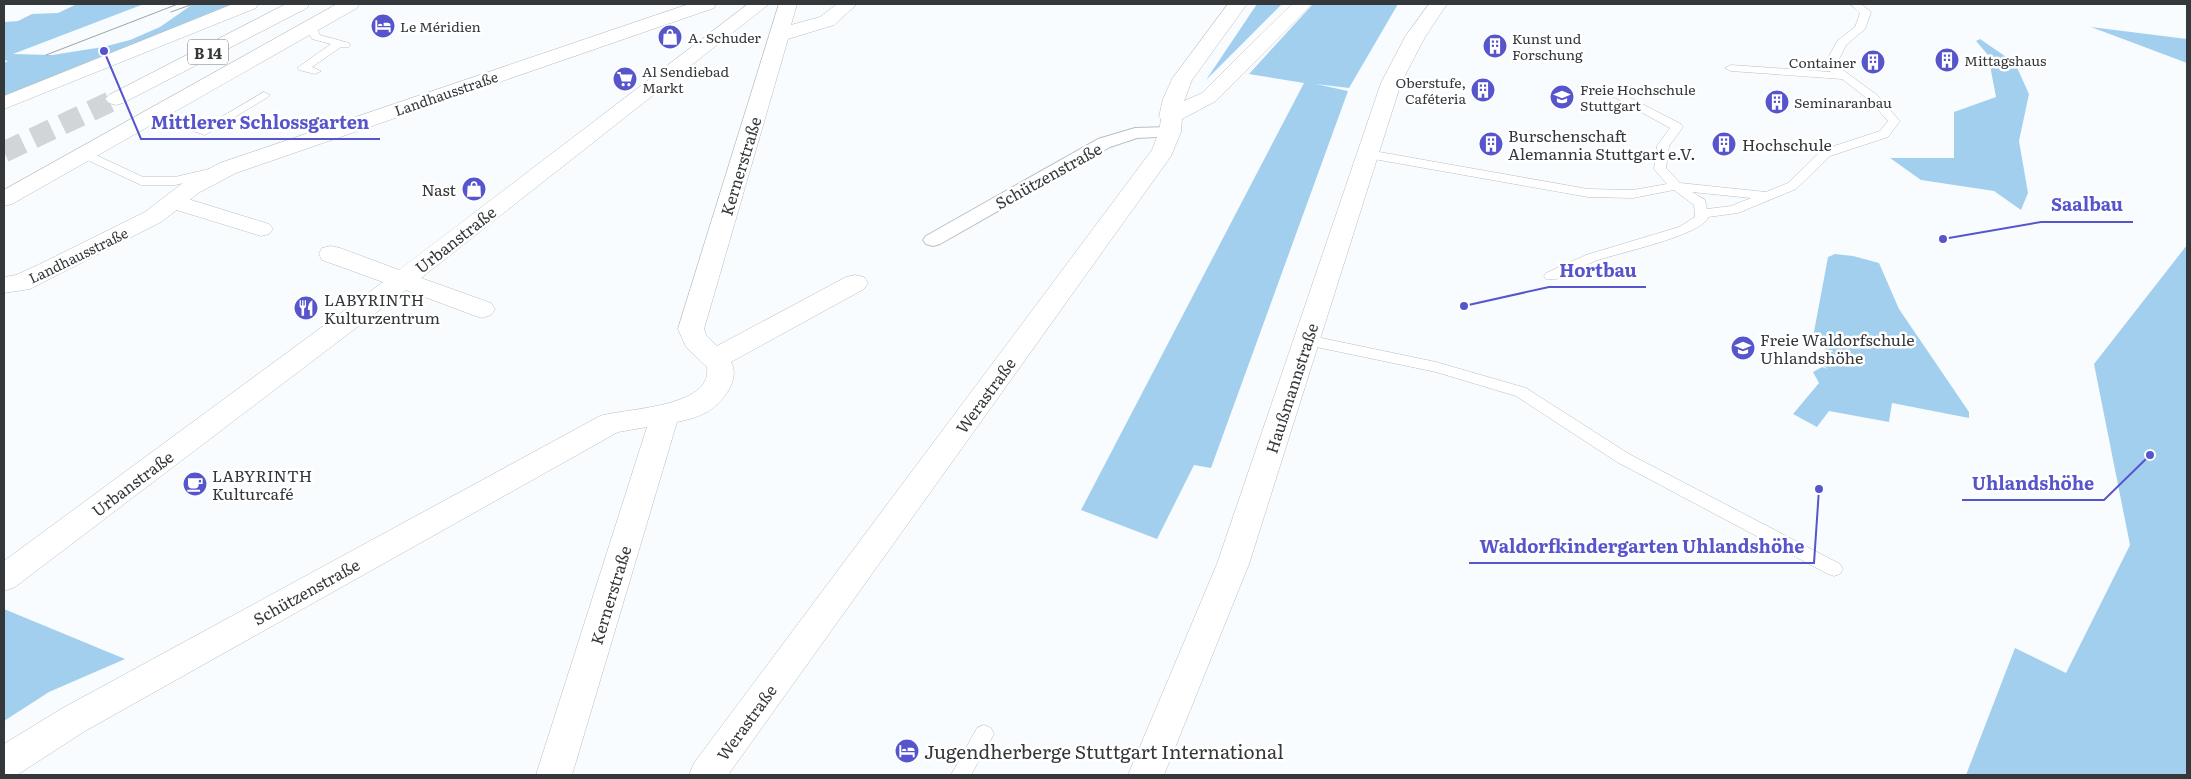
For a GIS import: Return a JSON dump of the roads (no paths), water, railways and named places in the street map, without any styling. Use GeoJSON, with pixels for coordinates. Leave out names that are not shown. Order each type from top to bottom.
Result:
{"type":"FeatureCollection","features":[{"type":"Feature","properties":{"kind":"street"},"geometry":{"type":"LineString","coordinates":[[4,103],[249,4]]}},
{"type":"Feature","properties":{"kind":"street","name":"B 14"},"geometry":{"type":"LineString","coordinates":[[287,4],[115,95],[300,4]]}},
{"type":"Feature","properties":{"kind":"street"},"geometry":{"type":"LineString","coordinates":[[4,199],[350,4]]}},
{"type":"Feature","properties":{"kind":"street","name":"Landhausstraße"},"geometry":{"type":"LineString","coordinates":[[4,285],[20,282],[47,271],[154,217],[206,178],[228,168],[707,4]]}},
{"type":"Feature","properties":{"kind":"street","name":"Urbanstraße"},"geometry":{"type":"LineString","coordinates":[[4,578],[402,280],[760,4]]}},
{"type":"Feature","properties":{"kind":"street","name":"Kernerstraße"},"geometry":{"type":"LineString","coordinates":[[715,358],[704,351],[692,338],[691,328],[788,4]]}},
{"type":"Feature","properties":{"kind":"street"},"geometry":{"type":"LineString","coordinates":[[779,35],[827,21],[848,4]]}},
{"type":"Feature","properties":{"kind":"street","name":"Werastraße"},"geometry":{"type":"LineString","coordinates":[[707,775],[1163,151],[1174,99],[1182,79],[1238,4]]}},
{"type":"Feature","properties":{"kind":"street","name":"Schützenstraße"},"geometry":{"type":"LineString","coordinates":[[933,240],[1104,143],[1170,124],[1209,97],[1303,4]]}},
{"type":"Feature","properties":{"kind":"street","name":"Haußmannstraße"},"geometry":{"type":"LineString","coordinates":[[1146,775],[1234,564],[1391,83],[1416,37],[1438,4]]}},
{"type":"Feature","properties":{"kind":"street"},"geometry":{"type":"LineString","coordinates":[[174,202],[261,228]]}},
{"type":"Feature","properties":{"kind":"street"},"geometry":{"type":"LineString","coordinates":[[331,254],[482,309]]}},
{"type":"Feature","properties":{"kind":"street"},"geometry":{"type":"LineString","coordinates":[[715,358],[856,283]]}},
{"type":"Feature","properties":{"kind":"street","name":"Schützenstraße"},"geometry":{"type":"LineString","coordinates":[[4,763],[73,720],[610,423],[628,418],[665,414],[692,407],[713,393],[720,380],[721,368],[715,358]]}},
{"type":"Feature","properties":{"kind":"street","name":"Kernerstraße"},"geometry":{"type":"LineString","coordinates":[[554,775],[665,414]]}},
{"type":"Feature","properties":{"kind":"lane"},"geometry":{"type":"LineString","coordinates":[[1701,214],[1733,210],[1792,186],[1826,153],[1884,134],[1894,121],[1886,110],[1830,66],[1841,43],[1860,29],[1866,12],[1855,4]]}},
{"type":"Feature","properties":{"kind":"lane"},"geometry":{"type":"LineString","coordinates":[[310,26],[316,37],[344,45],[302,68],[315,71]]}},
{"type":"Feature","properties":{"kind":"lane"},"geometry":{"type":"LineString","coordinates":[[1730,68],[1844,76]]}},
{"type":"Feature","properties":{"kind":"lane"},"geometry":{"type":"LineString","coordinates":[[1551,276],[1591,258],[1684,230],[1702,219],[1700,202],[1676,186],[1660,168],[1663,146],[1677,127],[1607,89]]}},
{"type":"Feature","properties":{"kind":"lane"},"geometry":{"type":"LineString","coordinates":[[155,115],[204,130],[264,95]]}},
{"type":"Feature","properties":{"kind":"lane"},"geometry":{"type":"LineString","coordinates":[[85,154],[141,181],[176,181],[228,168]]}},
{"type":"Feature","properties":{"kind":"lane"},"geometry":{"type":"LineString","coordinates":[[1368,154],[1588,193],[1633,194],[1676,186],[1768,196]]}},
{"type":"Feature","properties":{"kind":"lane"},"geometry":{"type":"LineString","coordinates":[[1307,340],[1436,367],[1521,392],[1623,458],[1834,569]]}},
{"type":"Feature","properties":{"kind":"lane"},"geometry":{"type":"LineString","coordinates":[[961,775],[984,734]]}},
{"type":"Feature","properties":{"kind":"tunnel"},"geometry":{"type":"LineString","coordinates":[[4,152],[116,99]]}},
{"type":"Feature","properties":{"kind":"tram line"},"geometry":{"type":"LineString","coordinates":[[46,55],[178,4]]}},
{"type":"Feature","properties":{"kind":"tram line"},"geometry":{"type":"LineString","coordinates":[[171,12],[193,4]]}},
{"type":"Feature","properties":{"kind":"place","name":"Le Méridien"},"geometry":{"type":"Point","coordinates":[383,26]}},
{"type":"Feature","properties":{"kind":"place","name":"A. Schuder"},"geometry":{"type":"Point","coordinates":[670,37]}},
{"type":"Feature","properties":{"kind":"place","name":"Kunst und Forschung"},"geometry":{"type":"Point","coordinates":[1495,46]}},
{"type":"Feature","properties":{"kind":"place","name":"Mittlerer Schlossgarten"},"geometry":{"type":"Point","coordinates":[104,51]}},
{"type":"Feature","properties":{"kind":"place","name":"Mittagshaus"},"geometry":{"type":"Point","coordinates":[1947,60]}},
{"type":"Feature","properties":{"kind":"place","name":"Container"},"geometry":{"type":"Point","coordinates":[1873,62]}},
{"type":"Feature","properties":{"kind":"place","name":"Al Sendiebad Markt"},"geometry":{"type":"Point","coordinates":[625,79]}},
{"type":"Feature","properties":{"kind":"place","name":"Oberstufe, Caféteria"},"geometry":{"type":"Point","coordinates":[1483,90]}},
{"type":"Feature","properties":{"kind":"place","name":"Freie Hochschule Stuttgart"},"geometry":{"type":"Point","coordinates":[1562,97]}},
{"type":"Feature","properties":{"kind":"place","name":"Seminaranbau"},"geometry":{"type":"Point","coordinates":[1777,102]}},
{"type":"Feature","properties":{"kind":"place","name":"Burschenschaft Alemannia Stuttgart e.V."},"geometry":{"type":"Point","coordinates":[1491,144]}},
{"type":"Feature","properties":{"kind":"place","name":"Hochschule"},"geometry":{"type":"Point","coordinates":[1724,144]}},
{"type":"Feature","properties":{"kind":"place","name":"Nast"},"geometry":{"type":"Point","coordinates":[474,189]}},
{"type":"Feature","properties":{"kind":"place","name":"Saalbau"},"geometry":{"type":"Point","coordinates":[1943,239]}},
{"type":"Feature","properties":{"kind":"place","name":"Hortbau"},"geometry":{"type":"Point","coordinates":[1464,306]}},
{"type":"Feature","properties":{"kind":"place","name":"LABYRINTH Kulturzentrum"},"geometry":{"type":"Point","coordinates":[306,308]}},
{"type":"Feature","properties":{"kind":"place","name":"Freie Waldorfschule Uhlandshöhe"},"geometry":{"type":"Point","coordinates":[1743,348]}},
{"type":"Feature","properties":{"kind":"place","name":"Uhlandshöhe"},"geometry":{"type":"Point","coordinates":[2150,455]}},
{"type":"Feature","properties":{"kind":"place","name":"LABYRINTH Kulturcafé"},"geometry":{"type":"Point","coordinates":[195,484]}},
{"type":"Feature","properties":{"kind":"place","name":"Waldorfkindergarten Uhlandshöhe"},"geometry":{"type":"Point","coordinates":[1819,489]}},
{"type":"Feature","properties":{"kind":"place","name":"Jugendherberge Stuttgart International"},"geometry":{"type":"Point","coordinates":[907,751]}}]}
